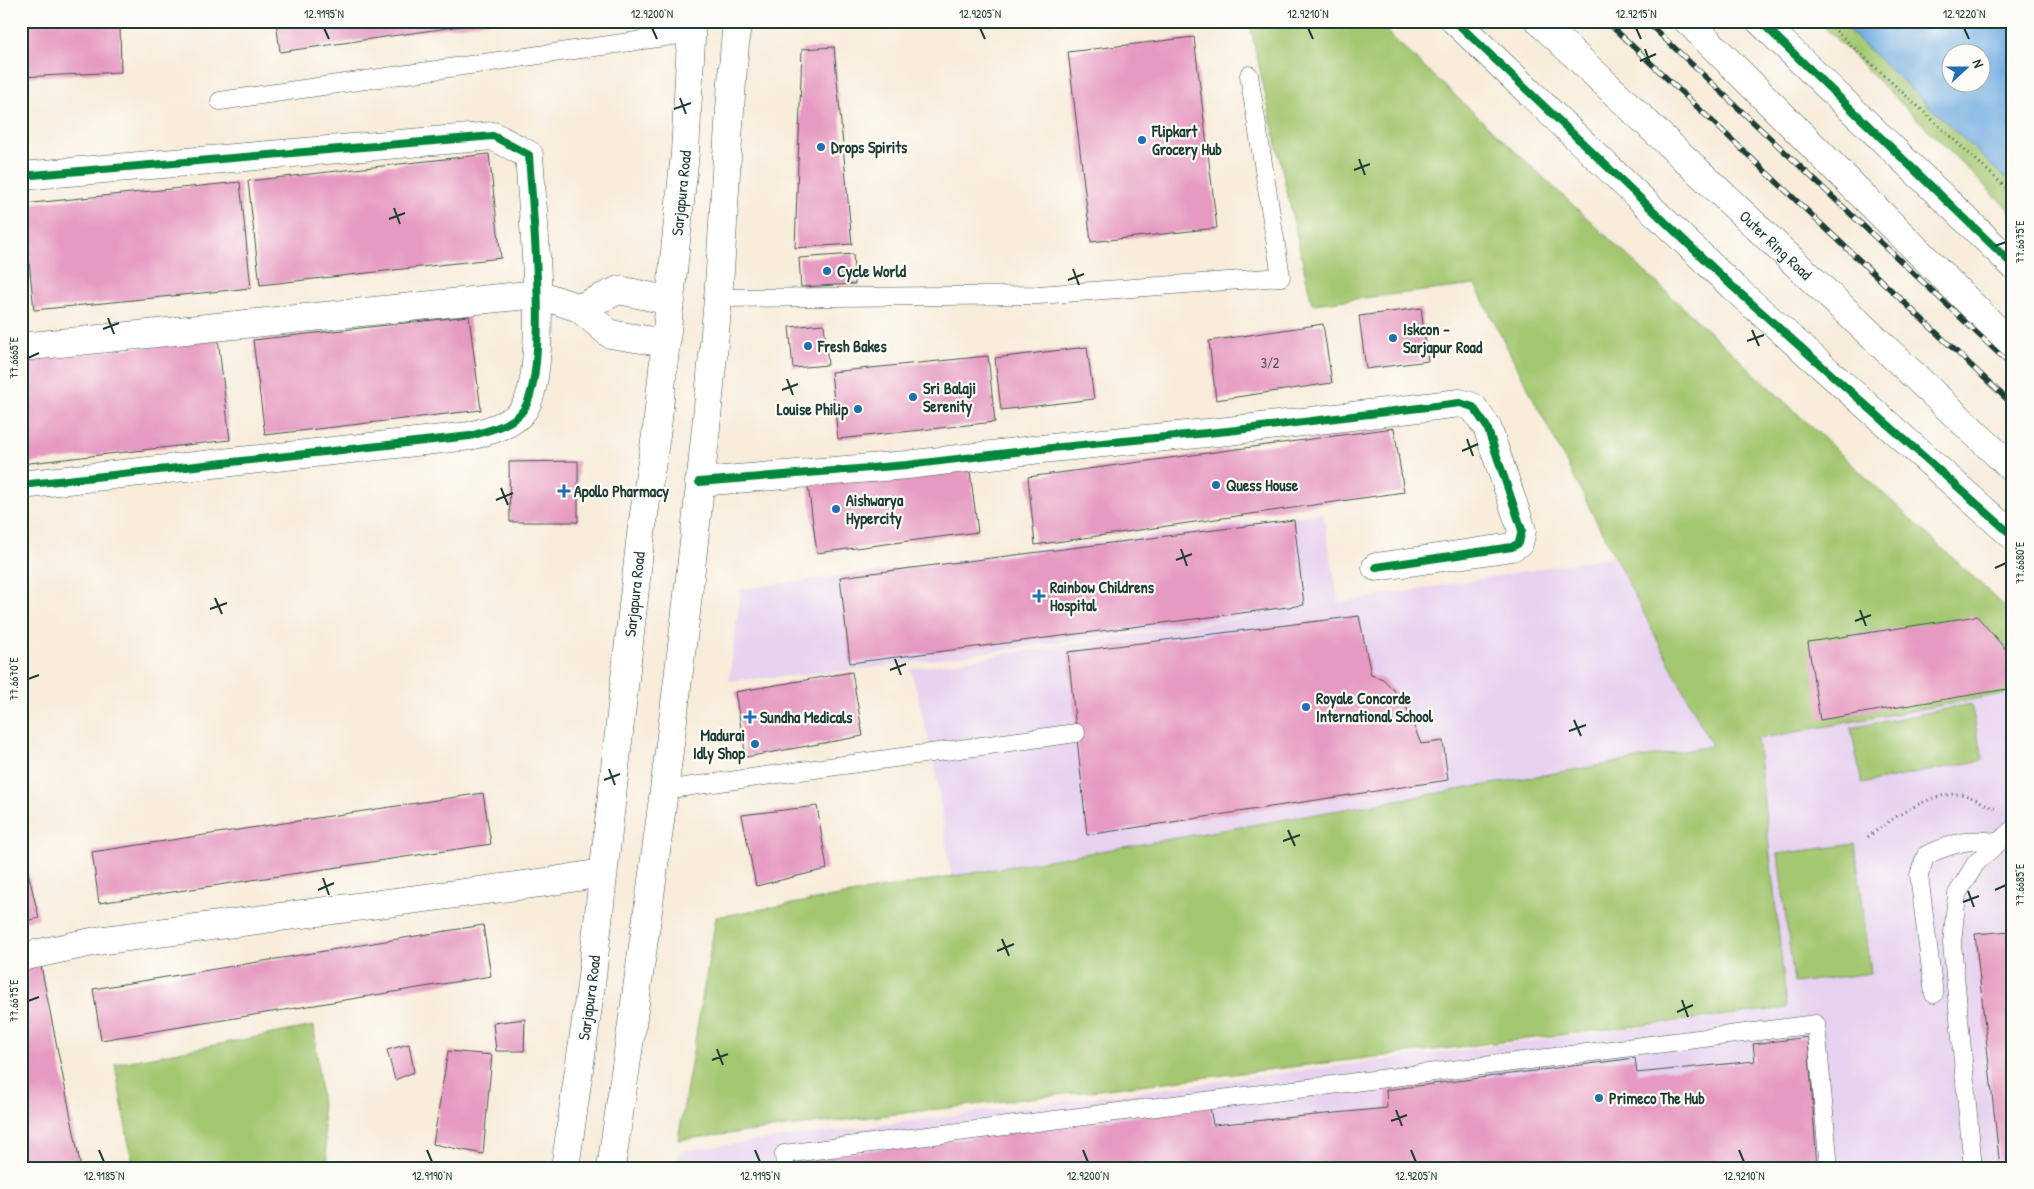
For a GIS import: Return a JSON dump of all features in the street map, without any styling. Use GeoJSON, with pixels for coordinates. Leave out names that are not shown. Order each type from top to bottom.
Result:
{"type":"FeatureCollection","features":[{"type":"Feature","properties":{"kind":"main road"},"geometry":{"type":"LineString","coordinates":[[612,1168],[663,790],[699,482],[718,298],[737,21]]}},
{"type":"Feature","properties":{"kind":"main road"},"geometry":{"type":"LineString","coordinates":[[1455,21],[1732,286],[2013,536]]}},
{"type":"Feature","properties":{"kind":"main road","name":"Outer Ring Road"},"geometry":{"type":"LineString","coordinates":[[1540,21],[2013,469]]}},
{"type":"Feature","properties":{"kind":"main road"},"geometry":{"type":"LineString","coordinates":[[1688,21],[2013,346]]}},
{"type":"Feature","properties":{"kind":"main road"},"geometry":{"type":"LineString","coordinates":[[1760,21],[2013,265]]}},
{"type":"Feature","properties":{"kind":"main road","name":"Sarjapura Road"},"geometry":{"type":"LineString","coordinates":[[565,1168],[591,984],[641,534],[657,428],[685,153],[692,27]]}},
{"type":"Feature","properties":{"kind":"main road"},"geometry":{"type":"LineString","coordinates":[[21,176],[494,136],[529,155],[538,294],[535,378],[524,410],[500,428],[470,436],[21,485]]}},
{"type":"Feature","properties":{"kind":"main road"},"geometry":{"type":"LineString","coordinates":[[579,308],[619,290],[671,301]]}},
{"type":"Feature","properties":{"kind":"main road"},"geometry":{"type":"LineString","coordinates":[[21,347],[538,294],[579,308],[610,334],[666,343]]}},
{"type":"Feature","properties":{"kind":"main road"},"geometry":{"type":"LineString","coordinates":[[699,482],[908,465],[1041,449],[1228,431],[1460,403],[1473,407],[1487,427],[1522,530],[1520,543],[1512,547],[1376,567]]}},
{"type":"Feature","properties":{"kind":"main road"},"geometry":{"type":"LineString","coordinates":[[21,957],[97,941],[537,884],[602,873]]}},
{"type":"Feature","properties":{"kind":"lane"},"geometry":{"type":"LineString","coordinates":[[220,101],[692,27]]}},
{"type":"Feature","properties":{"kind":"lane"},"geometry":{"type":"LineString","coordinates":[[718,298],[1038,295],[1281,277],[1249,75]]}},
{"type":"Feature","properties":{"kind":"lane"},"geometry":{"type":"LineString","coordinates":[[663,790],[1076,733]]}},
{"type":"Feature","properties":{"kind":"lane"},"geometry":{"type":"LineString","coordinates":[[1973,1168],[1952,943],[1957,894],[1976,863],[2013,829]]}},
{"type":"Feature","properties":{"kind":"lane"},"geometry":{"type":"LineString","coordinates":[[1934,994],[1919,875],[1926,855],[1950,845],[1985,839],[1998,843]]}},
{"type":"Feature","properties":{"kind":"lane"},"geometry":{"type":"LineString","coordinates":[[786,1168],[784,1154],[1816,1024],[1829,1168]]}},
{"type":"Feature","properties":{"kind":"path"},"geometry":{"type":"LineString","coordinates":[[1825,21],[2013,194]]}},
{"type":"Feature","properties":{"kind":"path"},"geometry":{"type":"LineString","coordinates":[[1868,837],[1897,814],[1930,800],[1959,794],[1996,810]]}},
{"type":"Feature","properties":{"kind":"shaded area","name":"Royale Concorde International School"},"geometry":{"type":"Polygon","coordinates":[[[1323,513],[1339,603],[1613,556],[1712,746],[951,877],[935,766],[911,669],[1294,610],[856,670],[729,681],[741,589],[1323,513]]]}},
{"type":"Feature","properties":{"kind":"shaded area"},"geometry":{"type":"Polygon","coordinates":[[[2013,692],[2013,1168],[677,1168],[680,1151],[1786,1008],[1757,738],[2013,692]]]}},
{"type":"Feature","properties":{"kind":"green space"},"geometry":{"type":"Polygon","coordinates":[[[1249,21],[1375,21],[2013,614],[2013,692],[1757,739],[1787,1008],[678,1140],[716,917],[1712,746],[1475,285],[1312,304],[1249,21]]]}},
{"type":"Feature","properties":{"kind":"green space"},"geometry":{"type":"Polygon","coordinates":[[[1818,21],[1839,21],[2013,185],[2013,214],[1818,21]]]}},
{"type":"Feature","properties":{"kind":"green space"},"geometry":{"type":"Polygon","coordinates":[[[1971,704],[1983,760],[1862,784],[1851,728],[1971,704]]]}},
{"type":"Feature","properties":{"kind":"green space"},"geometry":{"type":"Polygon","coordinates":[[[1855,844],[1871,973],[1794,983],[1778,854],[1855,844]]]}},
{"type":"Feature","properties":{"kind":"green space"},"geometry":{"type":"Polygon","coordinates":[[[314,1026],[328,1168],[133,1168],[115,1064],[314,1026]]]}},
{"type":"Feature","properties":{"kind":"water"},"geometry":{"type":"Polygon","coordinates":[[[1839,21],[2013,21],[2013,185],[1991,165],[1839,21]]]}},
{"type":"Feature","properties":{"kind":"building"},"geometry":{"type":"Polygon","coordinates":[[[21,21],[120,21],[121,72],[21,77],[21,21]]]}},
{"type":"Feature","properties":{"kind":"building"},"geometry":{"type":"Polygon","coordinates":[[[276,21],[489,21],[489,22],[280,52],[276,21]]]}},
{"type":"Feature","properties":{"kind":"building"},"geometry":{"type":"Polygon","coordinates":[[[968,21],[1067,21],[1067,23],[968,26],[968,21]]]}},
{"type":"Feature","properties":{"kind":"building","name":"Flipkart Grocery Hub"},"geometry":{"type":"Polygon","coordinates":[[[1194,37],[1217,228],[1091,242],[1068,52],[1194,37]]]}},
{"type":"Feature","properties":{"kind":"building","name":"Drops Spirits"},"geometry":{"type":"Polygon","coordinates":[[[834,47],[852,244],[795,248],[802,49],[834,47]]]}},
{"type":"Feature","properties":{"kind":"building"},"geometry":{"type":"Polygon","coordinates":[[[489,154],[501,258],[260,285],[248,181],[489,154]]]}},
{"type":"Feature","properties":{"kind":"building"},"geometry":{"type":"Polygon","coordinates":[[[240,182],[251,288],[34,310],[23,204],[240,182]]]}},
{"type":"Feature","properties":{"kind":"building","name":"Cycle World"},"geometry":{"type":"Polygon","coordinates":[[[853,254],[855,284],[801,287],[799,258],[853,254]]]}},
{"type":"Feature","properties":{"kind":"building","name":"Iskcon - Sarjapur Road"},"geometry":{"type":"Polygon","coordinates":[[[1421,308],[1428,361],[1366,369],[1359,316],[1421,308]]]}},
{"type":"Feature","properties":{"kind":"building"},"geometry":{"type":"Polygon","coordinates":[[[469,316],[481,410],[265,435],[253,340],[469,316]]]}},
{"type":"Feature","properties":{"kind":"building","name":"Fresh Bakes"},"geometry":{"type":"Polygon","coordinates":[[[824,324],[828,365],[793,368],[789,327],[824,324]]]}},
{"type":"Feature","properties":{"kind":"building"},"geometry":{"type":"Polygon","coordinates":[[[1323,324],[1332,383],[1216,400],[1209,341],[1323,324]]]}},
{"type":"Feature","properties":{"kind":"building"},"geometry":{"type":"Polygon","coordinates":[[[218,338],[230,440],[21,464],[21,361],[218,338]]]}},
{"type":"Feature","properties":{"kind":"building"},"geometry":{"type":"Polygon","coordinates":[[[1087,347],[1094,399],[1001,410],[995,358],[1087,347]]]}},
{"type":"Feature","properties":{"kind":"building","name":"Sri Balaji Serenity"},"geometry":{"type":"Polygon","coordinates":[[[988,356],[995,422],[838,439],[831,372],[988,356]]]}},
{"type":"Feature","properties":{"kind":"building","name":"Quess House"},"geometry":{"type":"Polygon","coordinates":[[[1394,428],[1404,492],[1035,545],[1028,477],[1394,428]]]}},
{"type":"Feature","properties":{"kind":"building"},"geometry":{"type":"Polygon","coordinates":[[[578,461],[578,522],[510,522],[509,462],[578,461]]]}},
{"type":"Feature","properties":{"kind":"building"},"geometry":{"type":"Polygon","coordinates":[[[969,464],[978,532],[817,553],[808,485],[969,464]]]}},
{"type":"Feature","properties":{"kind":"building","name":"Rainbow Childrens Hospital"},"geometry":{"type":"Polygon","coordinates":[[[1294,520],[1304,605],[850,663],[840,577],[1294,520]]]}},
{"type":"Feature","properties":{"kind":"building"},"geometry":{"type":"Polygon","coordinates":[[[1359,616],[1371,675],[1383,679],[1404,701],[1421,744],[1443,741],[1448,780],[1087,835],[1068,652],[1359,616]]]}},
{"type":"Feature","properties":{"kind":"building"},"geometry":{"type":"Polygon","coordinates":[[[1977,616],[2013,658],[2013,688],[1820,720],[1808,642],[1977,616]]]}},
{"type":"Feature","properties":{"kind":"building"},"geometry":{"type":"Polygon","coordinates":[[[852,672],[863,736],[746,757],[735,692],[852,672]]]}},
{"type":"Feature","properties":{"kind":"building"},"geometry":{"type":"Polygon","coordinates":[[[483,793],[491,844],[99,903],[92,852],[483,793]]]}},
{"type":"Feature","properties":{"kind":"building"},"geometry":{"type":"Polygon","coordinates":[[[817,806],[827,869],[756,886],[742,815],[817,806]]]}},
{"type":"Feature","properties":{"kind":"building"},"geometry":{"type":"Polygon","coordinates":[[[27,868],[39,918],[21,922],[21,870],[27,868]]]}},
{"type":"Feature","properties":{"kind":"building"},"geometry":{"type":"Polygon","coordinates":[[[483,925],[491,976],[101,1040],[93,989],[483,925]]]}},
{"type":"Feature","properties":{"kind":"building"},"geometry":{"type":"Polygon","coordinates":[[[2011,925],[2013,1168],[2000,1168],[1975,934],[2011,931],[2011,925]]]}},
{"type":"Feature","properties":{"kind":"building"},"geometry":{"type":"Polygon","coordinates":[[[41,966],[81,1168],[21,1168],[21,970],[41,966]]]}},
{"type":"Feature","properties":{"kind":"building"},"geometry":{"type":"Polygon","coordinates":[[[525,1019],[524,1051],[496,1051],[493,1023],[525,1019]]]}},
{"type":"Feature","properties":{"kind":"building","name":"Primeco The Hub"},"geometry":{"type":"Polygon","coordinates":[[[1808,1037],[1817,1168],[795,1168],[795,1160],[1210,1107],[1213,1125],[1387,1108],[1386,1090],[1635,1058],[1637,1073],[1755,1061],[1753,1044],[1808,1037]]]}},
{"type":"Feature","properties":{"kind":"building"},"geometry":{"type":"Polygon","coordinates":[[[409,1044],[414,1072],[395,1080],[387,1050],[409,1044]]]}},
{"type":"Feature","properties":{"kind":"building"},"geometry":{"type":"Polygon","coordinates":[[[448,1051],[492,1055],[483,1154],[433,1144],[448,1051]]]}},
{"type":"Feature","properties":{"kind":"railway"},"geometry":{"type":"LineString","coordinates":[[1606,21],[2013,405]]}},
{"type":"Feature","properties":{"kind":"railway"},"geometry":{"type":"LineString","coordinates":[[1646,21],[2013,367]]}},
{"type":"Feature","properties":{"kind":"cycle path"},"geometry":{"type":"LineString","coordinates":[[1455,21],[1732,286],[2013,536]]}},
{"type":"Feature","properties":{"kind":"cycle path"},"geometry":{"type":"LineString","coordinates":[[1760,21],[2013,265]]}},
{"type":"Feature","properties":{"kind":"cycle path"},"geometry":{"type":"LineString","coordinates":[[21,176],[493,136],[529,155],[536,248],[538,325],[532,389],[524,409],[514,419],[500,427],[484,432],[470,436],[21,485]]}},
{"type":"Feature","properties":{"kind":"cycle path"},"geometry":{"type":"LineString","coordinates":[[699,482],[907,465],[1041,449],[1228,431],[1460,403],[1473,407],[1487,427],[1522,530],[1519,543],[1512,547],[1376,567]]}},
{"type":"Feature","properties":{"kind":"place","name":"Flipkart Grocery Hub"},"geometry":{"type":"Point","coordinates":[1142,140]}},
{"type":"Feature","properties":{"kind":"place","name":"Drops Spirits"},"geometry":{"type":"Point","coordinates":[821,147]}},
{"type":"Feature","properties":{"kind":"place","name":"Cycle World"},"geometry":{"type":"Point","coordinates":[827,271]}},
{"type":"Feature","properties":{"kind":"place","name":"Iskcon - Sarjapur Road"},"geometry":{"type":"Point","coordinates":[1393,338]}},
{"type":"Feature","properties":{"kind":"place","name":"Fresh Bakes"},"geometry":{"type":"Point","coordinates":[808,346]}},
{"type":"Feature","properties":{"kind":"place","name":"Sri Balaji Serenity"},"geometry":{"type":"Point","coordinates":[913,397]}},
{"type":"Feature","properties":{"kind":"place","name":"Louise Philip"},"geometry":{"type":"Point","coordinates":[858,409]}},
{"type":"Feature","properties":{"kind":"place","name":"Quess House"},"geometry":{"type":"Point","coordinates":[1216,485]}},
{"type":"Feature","properties":{"kind":"place","name":"Apollo Pharmacy"},"geometry":{"type":"Point","coordinates":[564,491]}},
{"type":"Feature","properties":{"kind":"place","name":"Aishwarya Hypercity"},"geometry":{"type":"Point","coordinates":[836,509]}},
{"type":"Feature","properties":{"kind":"place","name":"Rainbow Childrens Hospital"},"geometry":{"type":"Point","coordinates":[1039,596]}},
{"type":"Feature","properties":{"kind":"place","name":"Royale Concorde International School"},"geometry":{"type":"Point","coordinates":[1306,707]}},
{"type":"Feature","properties":{"kind":"place","name":"Sundha Medicals"},"geometry":{"type":"Point","coordinates":[750,717]}},
{"type":"Feature","properties":{"kind":"place","name":"Madurai Idly Shop"},"geometry":{"type":"Point","coordinates":[755,744]}},
{"type":"Feature","properties":{"kind":"place","name":"Primeco The Hub"},"geometry":{"type":"Point","coordinates":[1599,1098]}}]}
